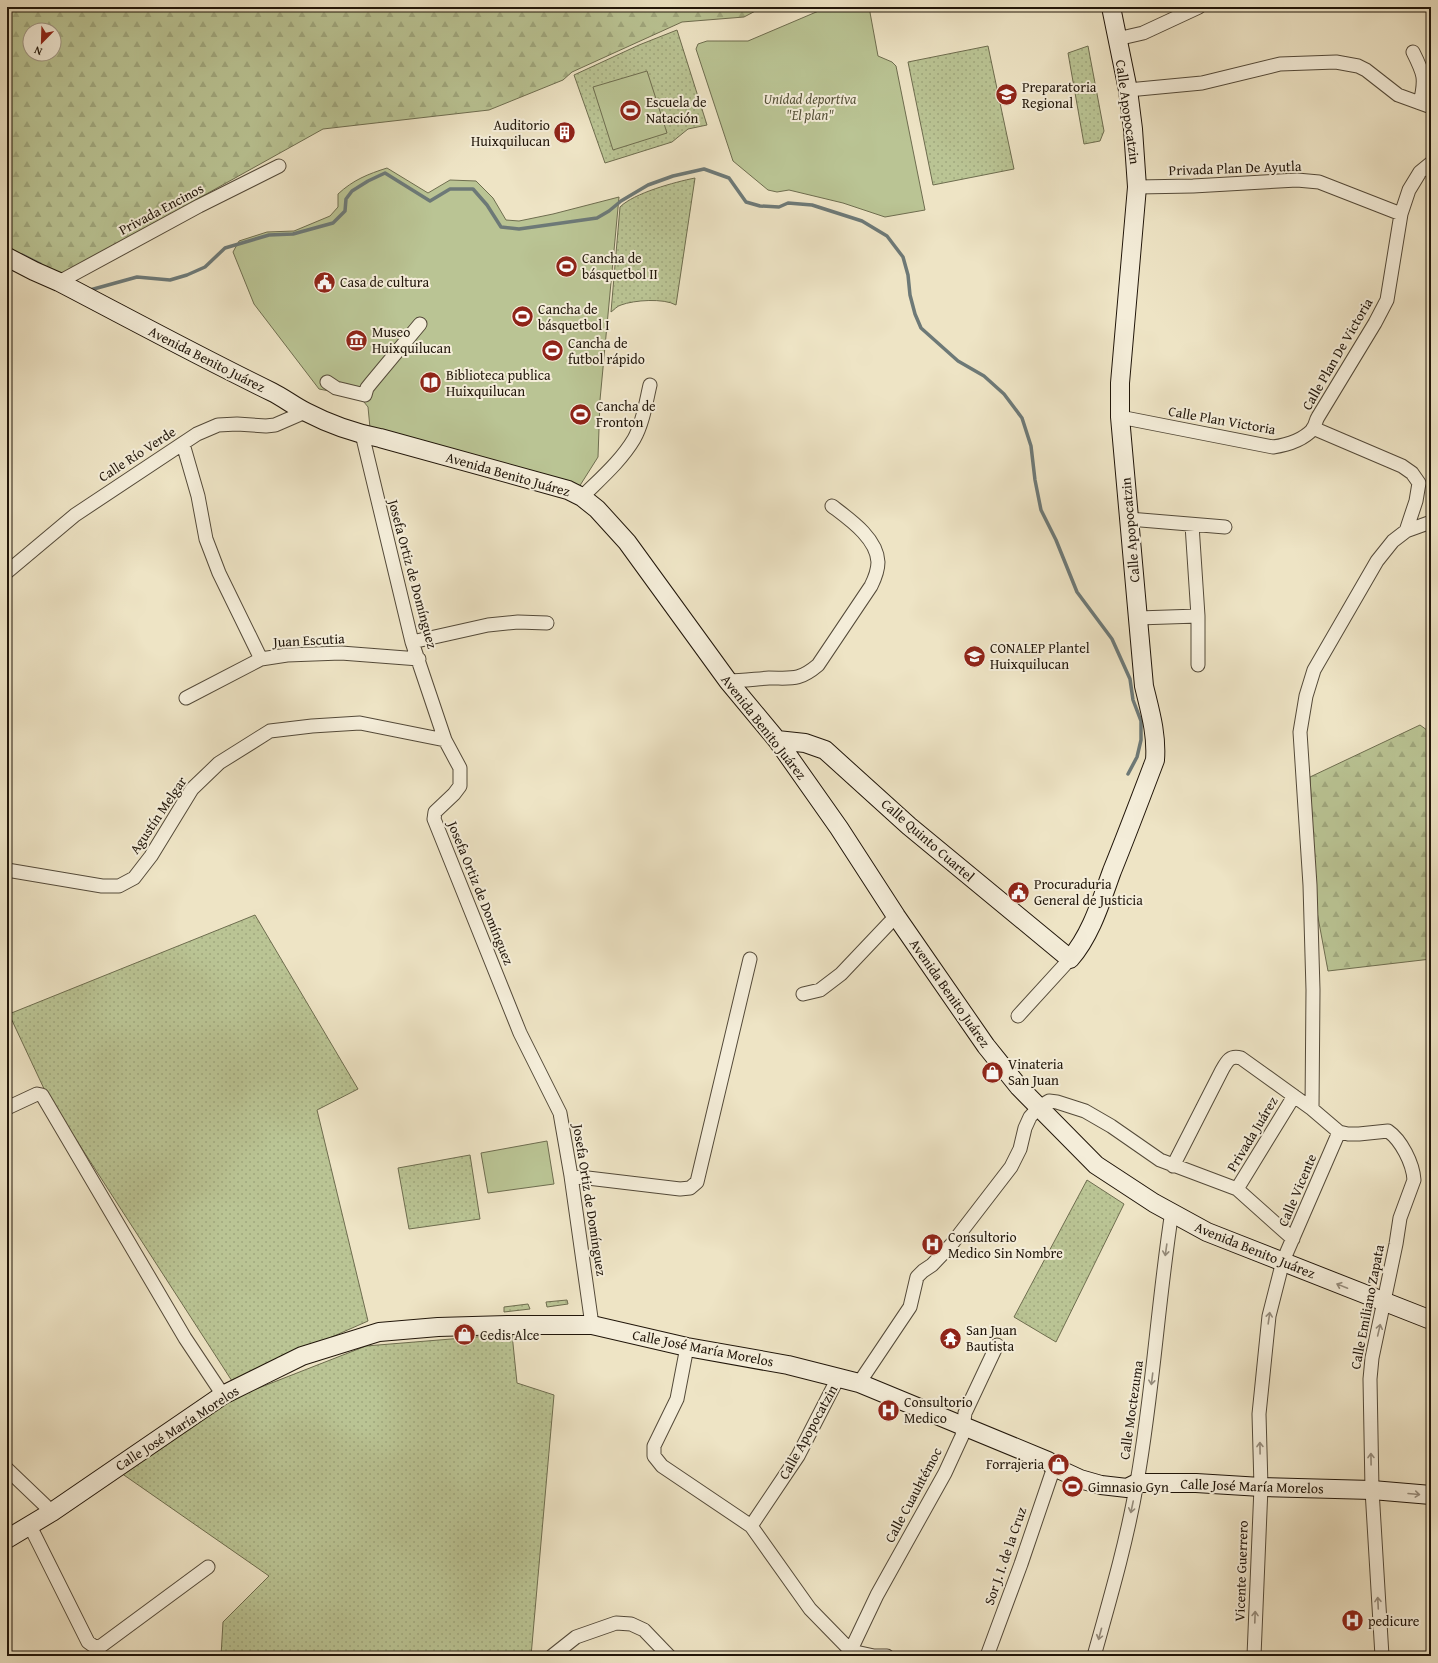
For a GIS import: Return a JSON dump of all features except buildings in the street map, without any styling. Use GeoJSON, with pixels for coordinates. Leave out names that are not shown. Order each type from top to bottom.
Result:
{"type":"FeatureCollection","features":[{"type":"Feature","properties":{"kind":"main road","name":"Calle Apopocatzin"},"geometry":{"type":"LineString","coordinates":[[1070,959],[1078,950],[1099,906],[1155,760],[1156,744],[1144,686],[1120,417],[1120,383],[1137,187],[1133,130],[1128,90],[1111,7]]}},
{"type":"Feature","properties":{"kind":"main road","name":"Avenida Benito Juárez"},"geometry":{"type":"LineString","coordinates":[[7,257],[34,271],[64,279],[214,364],[282,397],[305,412],[333,424],[362,434],[568,490],[582,497],[597,509],[627,542],[728,681],[777,740],[839,828],[896,916],[986,1046],[1019,1087],[1096,1165],[1130,1188],[1172,1211],[1191,1224],[1213,1235],[1283,1261],[1385,1303],[1431,1320]]}},
{"type":"Feature","properties":{"kind":"main road","name":"Calle Quinto Cuartel"},"geometry":{"type":"LineString","coordinates":[[777,740],[805,743],[825,750],[910,826],[1070,959]]}},
{"type":"Feature","properties":{"kind":"main road","name":"Calle José María Morelos"},"geometry":{"type":"LineString","coordinates":[[7,1539],[52,1512],[223,1395],[302,1356],[379,1332],[438,1327],[592,1325],[688,1346],[788,1365],[860,1383],[963,1424],[1048,1461],[1054,1467],[1080,1479],[1101,1485],[1127,1488],[1137,1483],[1196,1483],[1261,1487],[1372,1490],[1431,1495]]}},
{"type":"Feature","properties":{"kind":"street"},"geometry":{"type":"LineString","coordinates":[[1117,40],[1143,32],[1199,7]]}},
{"type":"Feature","properties":{"kind":"street"},"geometry":{"type":"LineString","coordinates":[[1128,90],[1202,83],[1280,64],[1336,62],[1358,66],[1366,70],[1398,94],[1426,105],[1424,75],[1413,52]]}},
{"type":"Feature","properties":{"kind":"street","name":"Calle Plan De Victoria"},"geometry":{"type":"LineString","coordinates":[[1313,428],[1318,417],[1375,324],[1387,300],[1401,214],[1409,190],[1420,172],[1431,163]]}},
{"type":"Feature","properties":{"kind":"street","name":"Privada Encinos"},"geometry":{"type":"LineString","coordinates":[[64,279],[199,206],[279,166]]}},
{"type":"Feature","properties":{"kind":"street","name":"Privada Plan De Ayutla"},"geometry":{"type":"LineString","coordinates":[[1137,187],[1193,186],[1297,180],[1319,182],[1401,214]]}},
{"type":"Feature","properties":{"kind":"street"},"geometry":{"type":"LineString","coordinates":[[328,382],[336,388],[365,395],[367,388],[420,324]]}},
{"type":"Feature","properties":{"kind":"street"},"geometry":{"type":"LineString","coordinates":[[582,497],[613,465],[634,438],[643,413],[650,385]]}},
{"type":"Feature","properties":{"kind":"street","name":"Calle Río Verde"},"geometry":{"type":"LineString","coordinates":[[7,572],[75,515],[197,434],[218,425],[275,425],[305,412]]}},
{"type":"Feature","properties":{"kind":"street","name":"Calle Plan Victoria"},"geometry":{"type":"LineString","coordinates":[[1120,417],[1273,447],[1296,441],[1313,428]]}},
{"type":"Feature","properties":{"kind":"street"},"geometry":{"type":"LineString","coordinates":[[1313,428],[1374,453],[1402,466],[1412,473],[1419,483],[1416,501],[1406,531]]}},
{"type":"Feature","properties":{"kind":"street","name":"Josefa Ortiz de Domínguez"},"geometry":{"type":"LineString","coordinates":[[362,434],[412,642],[419,659],[445,740],[460,768],[460,786],[454,794],[435,812],[434,820],[520,1034],[560,1113],[571,1176],[592,1325]]}},
{"type":"Feature","properties":{"kind":"street"},"geometry":{"type":"LineString","coordinates":[[183,444],[198,496],[206,539],[219,573],[261,659]]}},
{"type":"Feature","properties":{"kind":"street"},"geometry":{"type":"LineString","coordinates":[[728,681],[746,681],[768,678],[793,679],[807,675],[818,665],[871,586],[876,575],[878,562],[876,552],[858,526],[832,506]]}},
{"type":"Feature","properties":{"kind":"street"},"geometry":{"type":"LineString","coordinates":[[1129,519],[1225,528]]}},
{"type":"Feature","properties":{"kind":"street"},"geometry":{"type":"LineString","coordinates":[[1312,1110],[1313,990],[1310,885],[1300,732],[1306,696],[1314,670],[1377,561],[1393,541],[1406,531],[1431,522]]}},
{"type":"Feature","properties":{"kind":"street"},"geometry":{"type":"LineString","coordinates":[[1192,525],[1198,616],[1198,665]]}},
{"type":"Feature","properties":{"kind":"street"},"geometry":{"type":"LineString","coordinates":[[1138,618],[1198,616]]}},
{"type":"Feature","properties":{"kind":"street"},"geometry":{"type":"LineString","coordinates":[[412,642],[488,625],[518,622],[547,623]]}},
{"type":"Feature","properties":{"kind":"street","name":"Juan Escutia"},"geometry":{"type":"LineString","coordinates":[[186,698],[261,659],[287,655],[342,653],[419,659]]}},
{"type":"Feature","properties":{"kind":"street","name":"Agustín Melgar"},"geometry":{"type":"LineString","coordinates":[[7,870],[102,886],[119,886],[134,878],[150,856],[192,789],[219,763],[270,731],[312,726],[360,723],[445,740]]}},
{"type":"Feature","properties":{"kind":"street"},"geometry":{"type":"LineString","coordinates":[[803,994],[820,990],[841,974],[896,916]]}},
{"type":"Feature","properties":{"kind":"street"},"geometry":{"type":"LineString","coordinates":[[571,1176],[680,1189],[690,1188],[697,1182],[750,959]]}},
{"type":"Feature","properties":{"kind":"street","name":"Calle Apopocatzin"},"geometry":{"type":"LineString","coordinates":[[1018,1016],[1070,959]]}},
{"type":"Feature","properties":{"kind":"street"},"geometry":{"type":"LineString","coordinates":[[1173,1166],[1222,1070],[1231,1058],[1241,1058],[1294,1096],[1339,1132]]}},
{"type":"Feature","properties":{"kind":"street"},"geometry":{"type":"LineString","coordinates":[[7,1108],[37,1094],[42,1096],[185,1338],[223,1395]]}},
{"type":"Feature","properties":{"kind":"street","name":"Privada Juárez"},"geometry":{"type":"LineString","coordinates":[[1237,1189],[1294,1096]]}},
{"type":"Feature","properties":{"kind":"street"},"geometry":{"type":"LineString","coordinates":[[1039,1106],[1049,1101],[1085,1111],[1111,1126],[1160,1160],[1237,1189],[1293,1239]]}},
{"type":"Feature","properties":{"kind":"street","name":"Calle Apopocatzin"},"geometry":{"type":"LineString","coordinates":[[860,1383],[910,1308],[917,1277],[932,1265],[951,1245],[1011,1167],[1020,1149],[1025,1128],[1030,1117],[1039,1106]]}},
{"type":"Feature","properties":{"kind":"street","name":"Calle Emiliano Zapata"},"geometry":{"type":"LineString","coordinates":[[1339,1132],[1359,1134],[1388,1131],[1397,1139],[1414,1173],[1412,1187],[1400,1218],[1385,1303],[1372,1358],[1370,1379],[1372,1490],[1382,1656]]}},
{"type":"Feature","properties":{"kind":"street","name":"Calle Vicente"},"geometry":{"type":"LineString","coordinates":[[1261,1487],[1259,1414],[1269,1316],[1283,1261],[1339,1132]]}},
{"type":"Feature","properties":{"kind":"street","name":"Calle Moctezuma"},"geometry":{"type":"LineString","coordinates":[[1094,1656],[1124,1543],[1137,1483],[1152,1380],[1165,1254],[1172,1211]]}},
{"type":"Feature","properties":{"kind":"street","name":"Calle Cuauhtémoc"},"geometry":{"type":"LineString","coordinates":[[849,1653],[877,1595],[945,1473],[962,1436],[965,1412],[997,1345]]}},
{"type":"Feature","properties":{"kind":"street"},"geometry":{"type":"LineString","coordinates":[[688,1346],[677,1399],[654,1446],[654,1456],[662,1466],[751,1526],[810,1608],[849,1653],[887,1656]]}},
{"type":"Feature","properties":{"kind":"street","name":"Calle Apopocatzin"},"geometry":{"type":"LineString","coordinates":[[751,1526],[798,1456],[838,1378]]}},
{"type":"Feature","properties":{"kind":"street","name":"Sor J. I. de la Cruz"},"geometry":{"type":"LineString","coordinates":[[987,1656],[1021,1564],[1054,1467]]}},
{"type":"Feature","properties":{"kind":"street"},"geometry":{"type":"LineString","coordinates":[[7,1468],[52,1512]]}},
{"type":"Feature","properties":{"kind":"street","name":"Vicente Guerrero"},"geometry":{"type":"LineString","coordinates":[[1254,1656],[1261,1487]]}},
{"type":"Feature","properties":{"kind":"street"},"geometry":{"type":"LineString","coordinates":[[30,1526],[88,1642],[95,1647],[101,1646],[208,1567]]}},
{"type":"Feature","properties":{"kind":"street"},"geometry":{"type":"LineString","coordinates":[[552,1656],[576,1637],[616,1623],[632,1624],[644,1630],[669,1656]]}},
{"type":"Feature","properties":{"kind":"green space"},"geometry":{"type":"Polygon","coordinates":[[[7,7],[763,7],[744,17],[682,22],[572,72],[563,80],[489,110],[323,129],[52,280],[7,253],[7,7]]]}},
{"type":"Feature","properties":{"kind":"green space","name":"Unidad deportiva \"El plan\""},"geometry":{"type":"Polygon","coordinates":[[[828,7],[869,7],[878,56],[892,62],[896,66],[925,210],[885,217],[843,203],[789,190],[777,192],[768,190],[733,161],[696,49],[698,44],[707,41],[748,41],[828,7]]]}},
{"type":"Feature","properties":{"kind":"green space"},"geometry":{"type":"Polygon","coordinates":[[[677,30],[707,125],[688,129],[672,142],[605,163],[574,75],[639,45],[677,30]]]}},
{"type":"Feature","properties":{"kind":"green space"},"geometry":{"type":"Polygon","coordinates":[[[988,46],[1014,169],[933,185],[908,62],[988,46]]]}},
{"type":"Feature","properties":{"kind":"green space"},"geometry":{"type":"Polygon","coordinates":[[[1088,46],[1104,131],[1100,141],[1084,144],[1068,53],[1088,46]]]}},
{"type":"Feature","properties":{"kind":"green space","name":"Escuela de Natación"},"geometry":{"type":"Polygon","coordinates":[[[647,71],[667,133],[613,150],[593,87],[647,71]]]}},
{"type":"Feature","properties":{"kind":"green space"},"geometry":{"type":"Polygon","coordinates":[[[387,168],[428,193],[450,180],[476,181],[493,198],[506,220],[519,221],[619,197],[600,400],[598,457],[579,487],[370,428],[368,407],[360,397],[319,389],[254,304],[233,252],[239,241],[267,232],[294,231],[330,216],[338,207],[338,194],[361,178],[387,168]]]}},
{"type":"Feature","properties":{"kind":"green space"},"geometry":{"type":"Polygon","coordinates":[[[695,178],[676,305],[664,301],[641,301],[627,303],[617,307],[611,312],[620,207],[626,202],[645,193],[666,185],[695,178]]]}},
{"type":"Feature","properties":{"kind":"green space"},"geometry":{"type":"Polygon","coordinates":[[[1420,725],[1431,733],[1431,959],[1328,971],[1317,912],[1310,777],[1420,725]]]}},
{"type":"Feature","properties":{"kind":"green space"},"geometry":{"type":"Polygon","coordinates":[[[255,915],[358,1089],[317,1110],[368,1321],[232,1381],[46,1093],[9,1014],[255,915]]]}},
{"type":"Feature","properties":{"kind":"green space"},"geometry":{"type":"Polygon","coordinates":[[[547,1141],[554,1184],[488,1193],[481,1153],[547,1141]]]}},
{"type":"Feature","properties":{"kind":"green space"},"geometry":{"type":"Polygon","coordinates":[[[470,1155],[480,1219],[409,1229],[398,1168],[470,1155]]]}},
{"type":"Feature","properties":{"kind":"green space"},"geometry":{"type":"Polygon","coordinates":[[[1087,1180],[1124,1204],[1056,1342],[1014,1317],[1087,1180]]]}},
{"type":"Feature","properties":{"kind":"green space"},"geometry":{"type":"Polygon","coordinates":[[[567,1300],[568,1304],[547,1307],[546,1302],[567,1300]]]}},
{"type":"Feature","properties":{"kind":"green space"},"geometry":{"type":"Polygon","coordinates":[[[528,1304],[530,1309],[504,1312],[504,1307],[528,1304]]]}},
{"type":"Feature","properties":{"kind":"green space"},"geometry":{"type":"Polygon","coordinates":[[[512,1334],[517,1383],[554,1395],[531,1656],[221,1656],[223,1622],[269,1576],[121,1473],[228,1400],[366,1346],[512,1334]]]}},
{"type":"Feature","properties":{"kind":"waterway"},"geometry":{"type":"LineString","coordinates":[[90,290],[137,277],[170,280],[187,275],[205,267],[225,248],[269,235],[293,234],[333,223],[345,211],[346,199],[352,191],[385,173],[430,201],[450,189],[473,189],[487,205],[501,227],[519,229],[597,218],[609,211],[621,201],[648,185],[673,176],[704,169],[729,178],[746,202],[760,206],[779,207],[788,203],[812,205],[862,221],[887,236],[903,257],[908,275],[910,295],[915,314],[921,328],[958,361],[984,376],[1004,394],[1022,418],[1031,446],[1035,480],[1041,510],[1056,540],[1077,592],[1112,639],[1130,679],[1133,700],[1141,721],[1141,740],[1137,757],[1128,774]]}},
{"type":"Feature","properties":{"kind":"waterway"},"geometry":{"type":"LineString","coordinates":[[22,255],[40,264]]}},
{"type":"Feature","properties":{"kind":"place","name":"Preparatoria Regional"},"geometry":{"type":"Point","coordinates":[1006,95]}},
{"type":"Feature","properties":{"kind":"place","name":"Escuela de Natación"},"geometry":{"type":"Point","coordinates":[630,110]}},
{"type":"Feature","properties":{"kind":"place","name":"Auditorio Huixquilucan"},"geometry":{"type":"Point","coordinates":[565,133]}},
{"type":"Feature","properties":{"kind":"place","name":"Cancha de básquetbol II"},"geometry":{"type":"Point","coordinates":[566,266]}},
{"type":"Feature","properties":{"kind":"place","name":"Casa de cultura"},"geometry":{"type":"Point","coordinates":[325,282]}},
{"type":"Feature","properties":{"kind":"place","name":"Cancha de básquetbol I"},"geometry":{"type":"Point","coordinates":[523,317]}},
{"type":"Feature","properties":{"kind":"place","name":"Museo Huixquilucan"},"geometry":{"type":"Point","coordinates":[357,340]}},
{"type":"Feature","properties":{"kind":"place","name":"Cancha de futbol rápido"},"geometry":{"type":"Point","coordinates":[552,351]}},
{"type":"Feature","properties":{"kind":"place","name":"Biblioteca publica Huixquilucan"},"geometry":{"type":"Point","coordinates":[431,383]}},
{"type":"Feature","properties":{"kind":"place","name":"Cancha de Fronton"},"geometry":{"type":"Point","coordinates":[580,414]}},
{"type":"Feature","properties":{"kind":"place","name":"CONALEP Plantel Huixquilucan"},"geometry":{"type":"Point","coordinates":[975,656]}},
{"type":"Feature","properties":{"kind":"place","name":"Procuraduria General de Justicia"},"geometry":{"type":"Point","coordinates":[1018,892]}},
{"type":"Feature","properties":{"kind":"place","name":"Vinateria San Juan"},"geometry":{"type":"Point","coordinates":[992,1072]}},
{"type":"Feature","properties":{"kind":"place","name":"Consultorio Medico Sin Nombre"},"geometry":{"type":"Point","coordinates":[933,1245]}},
{"type":"Feature","properties":{"kind":"place","name":"Cedis Alce"},"geometry":{"type":"Point","coordinates":[464,1335]}},
{"type":"Feature","properties":{"kind":"place","name":"San Juan Bautista"},"geometry":{"type":"Point","coordinates":[950,1338]}},
{"type":"Feature","properties":{"kind":"place","name":"Consultorio Medico"},"geometry":{"type":"Point","coordinates":[889,1410]}},
{"type":"Feature","properties":{"kind":"place","name":"Forrajeria"},"geometry":{"type":"Point","coordinates":[1059,1464]}},
{"type":"Feature","properties":{"kind":"place","name":"Gimnasio Gyn"},"geometry":{"type":"Point","coordinates":[1072,1487]}},
{"type":"Feature","properties":{"kind":"place","name":"pedicure"},"geometry":{"type":"Point","coordinates":[1353,1621]}}]}
